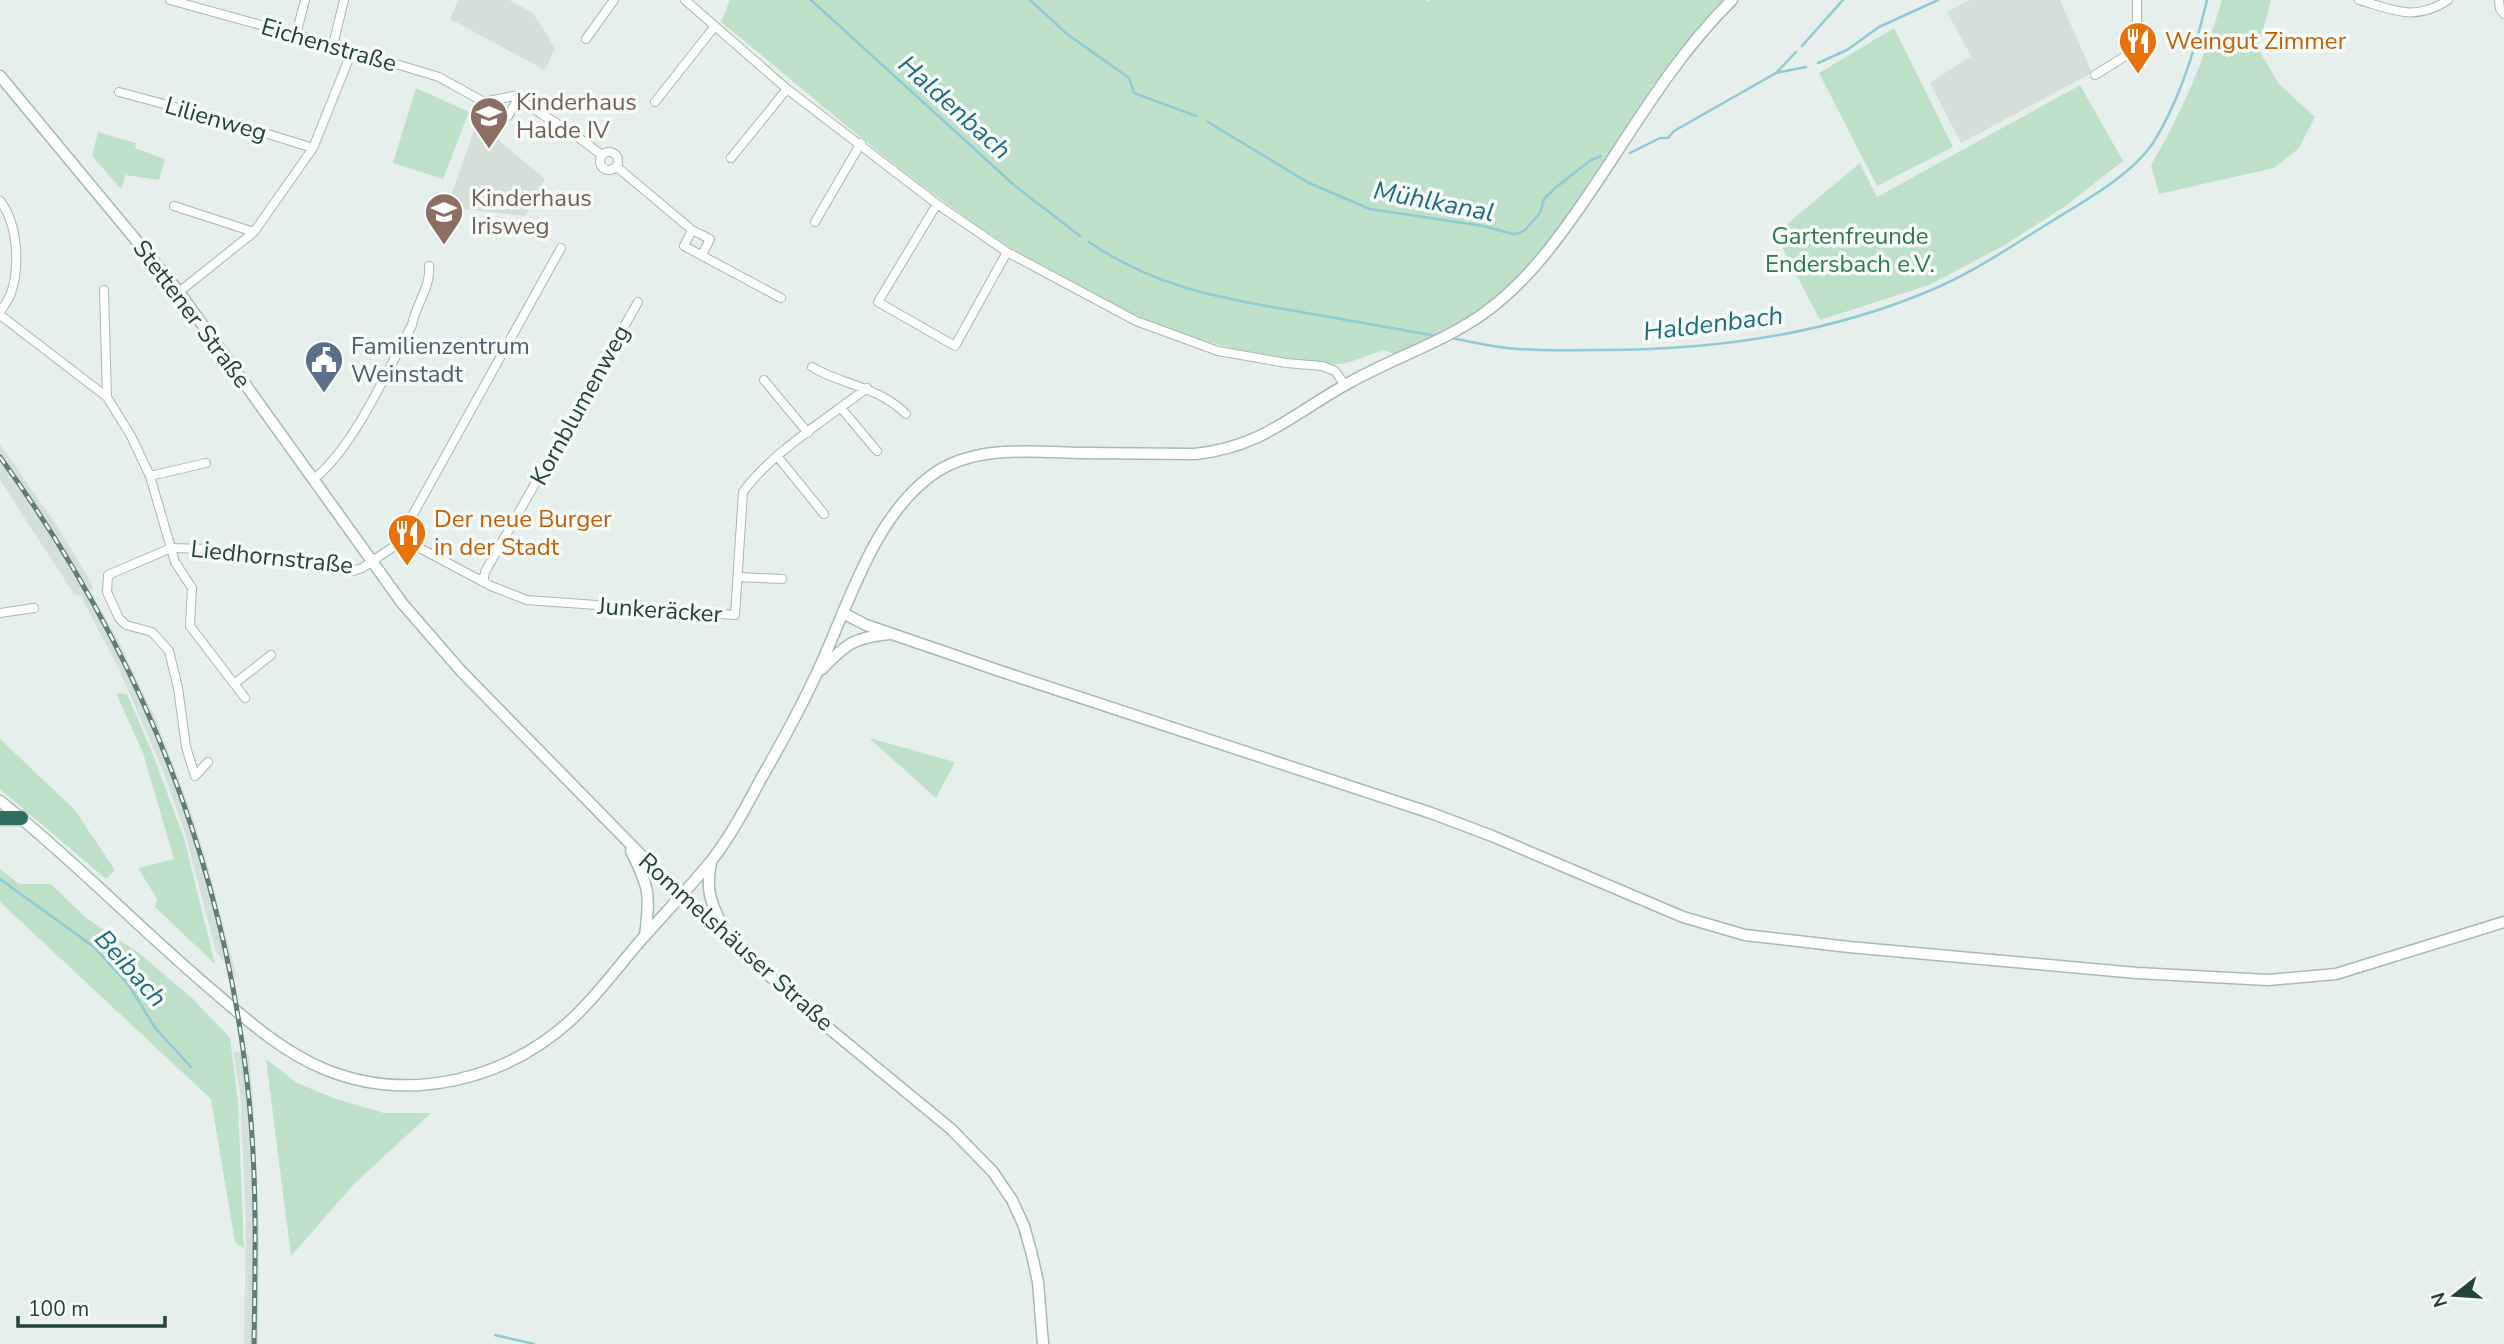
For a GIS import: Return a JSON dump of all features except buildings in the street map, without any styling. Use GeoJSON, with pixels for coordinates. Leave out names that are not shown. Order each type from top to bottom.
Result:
{"type":"FeatureCollection","features":[{"type":"Feature","properties":{"kind":"highway"},"geometry":{"type":"LineString","coordinates":[[0,818],[21,818]]}},
{"type":"Feature","properties":{"kind":"main road"},"geometry":{"type":"LineString","coordinates":[[0,801],[183,966],[262,1032],[294,1054],[354,1080],[387,1085],[450,1082],[511,1062],[573,1018],[712,859],[736,825],[816,675],[873,551],[900,507],[932,475],[966,458],[1008,451],[1195,454],[1223,451],[1251,442],[1345,385],[1487,311],[1531,271],[1560,237],[1666,77],[1703,29],[1732,0]]}},
{"type":"Feature","properties":{"kind":"main road","name":"Stettener Straße"},"geometry":{"type":"LineString","coordinates":[[0,76],[179,292],[372,562]]}},
{"type":"Feature","properties":{"kind":"main road","name":"Rommelshäuser Straße"},"geometry":{"type":"LineString","coordinates":[[372,562],[401,603],[461,671],[680,896],[854,1050],[951,1129],[993,1172],[1012,1200],[1030,1245],[1038,1282],[1043,1344]]}},
{"type":"Feature","properties":{"kind":"main road"},"geometry":{"type":"LineString","coordinates":[[843,613],[866,625],[1003,672],[1431,813],[1683,917],[1745,935],[2137,973],[2268,981],[2336,974],[2504,922]]}},
{"type":"Feature","properties":{"kind":"main road"},"geometry":{"type":"LineString","coordinates":[[816,675],[845,645],[867,637],[895,633]]}},
{"type":"Feature","properties":{"kind":"main road"},"geometry":{"type":"LineString","coordinates":[[626,841],[646,883],[649,896],[645,936]]}},
{"type":"Feature","properties":{"kind":"main road"},"geometry":{"type":"LineString","coordinates":[[712,859],[708,879],[710,900],[727,939]]}},
{"type":"Feature","properties":{"kind":"street","name":"Eichenstraße"},"geometry":{"type":"LineString","coordinates":[[170,0],[201,4],[439,77],[508,116],[518,99]]}},
{"type":"Feature","properties":{"kind":"street"},"geometry":{"type":"LineString","coordinates":[[296,35],[305,0]]}},
{"type":"Feature","properties":{"kind":"street"},"geometry":{"type":"LineString","coordinates":[[333,45],[344,0]]}},
{"type":"Feature","properties":{"kind":"street"},"geometry":{"type":"LineString","coordinates":[[586,39],[614,0]]}},
{"type":"Feature","properties":{"kind":"street"},"geometry":{"type":"LineString","coordinates":[[685,0],[787,89],[861,143],[937,204],[1007,252],[1136,321],[1217,351],[1286,363],[1322,366],[1335,371],[1345,385]]}},
{"type":"Feature","properties":{"kind":"street"},"geometry":{"type":"LineString","coordinates":[[2095,75],[2132,52],[2137,35],[2137,0]]}},
{"type":"Feature","properties":{"kind":"street"},"geometry":{"type":"LineString","coordinates":[[2359,0],[2413,14],[2423,13],[2448,0]]}},
{"type":"Feature","properties":{"kind":"street"},"geometry":{"type":"LineString","coordinates":[[2499,0],[2504,14]]}},
{"type":"Feature","properties":{"kind":"street"},"geometry":{"type":"LineString","coordinates":[[655,102],[715,26]]}},
{"type":"Feature","properties":{"kind":"street"},"geometry":{"type":"LineString","coordinates":[[179,292],[254,232],[313,148],[352,51]]}},
{"type":"Feature","properties":{"kind":"street"},"geometry":{"type":"LineString","coordinates":[[731,158],[787,89]]}},
{"type":"Feature","properties":{"kind":"street","name":"Lilienweg"},"geometry":{"type":"LineString","coordinates":[[119,92],[313,148]]}},
{"type":"Feature","properties":{"kind":"street"},"geometry":{"type":"LineString","coordinates":[[484,102],[513,96],[602,155],[606,152],[615,154],[618,158],[617,167],[692,230],[710,239],[702,255]]}},
{"type":"Feature","properties":{"kind":"street"},"geometry":{"type":"LineString","coordinates":[[815,222],[861,143]]}},
{"type":"Feature","properties":{"kind":"street"},"geometry":{"type":"LineString","coordinates":[[0,201],[5,208],[13,235],[16,264],[11,293],[0,314],[107,397],[131,436],[150,476],[171,548]]}},
{"type":"Feature","properties":{"kind":"street"},"geometry":{"type":"LineString","coordinates":[[937,204],[877,302],[955,346],[1007,252]]}},
{"type":"Feature","properties":{"kind":"street"},"geometry":{"type":"LineString","coordinates":[[174,206],[254,232]]}},
{"type":"Feature","properties":{"kind":"street"},"geometry":{"type":"LineString","coordinates":[[692,230],[684,246],[781,298]]}},
{"type":"Feature","properties":{"kind":"street"},"geometry":{"type":"LineString","coordinates":[[372,562],[396,545],[561,248]]}},
{"type":"Feature","properties":{"kind":"street"},"geometry":{"type":"LineString","coordinates":[[314,478],[326,469],[345,445],[412,325],[415,309],[430,278],[429,266]]}},
{"type":"Feature","properties":{"kind":"street"},"geometry":{"type":"LineString","coordinates":[[104,290],[107,397]]}},
{"type":"Feature","properties":{"kind":"street","name":"Kornblumenweg"},"geometry":{"type":"LineString","coordinates":[[483,582],[489,565],[638,302]]}},
{"type":"Feature","properties":{"kind":"street"},"geometry":{"type":"LineString","coordinates":[[812,367],[828,376],[867,388],[886,398],[906,414]]}},
{"type":"Feature","properties":{"kind":"street"},"geometry":{"type":"LineString","coordinates":[[764,380],[807,433]]}},
{"type":"Feature","properties":{"kind":"street","name":"Junkeräcker"},"geometry":{"type":"LineString","coordinates":[[396,545],[414,545],[513,596],[541,602],[735,615],[743,492],[752,480],[778,457],[867,388]]}},
{"type":"Feature","properties":{"kind":"street"},"geometry":{"type":"LineString","coordinates":[[841,408],[877,451]]}},
{"type":"Feature","properties":{"kind":"street"},"geometry":{"type":"LineString","coordinates":[[778,457],[824,514]]}},
{"type":"Feature","properties":{"kind":"street"},"geometry":{"type":"LineString","coordinates":[[150,476],[206,463]]}},
{"type":"Feature","properties":{"kind":"street","name":"Liedhornstraße"},"geometry":{"type":"LineString","coordinates":[[171,548],[175,562],[192,588],[190,626],[245,698]]}},
{"type":"Feature","properties":{"kind":"street","name":"Liedhornstraße"},"geometry":{"type":"LineString","coordinates":[[208,762],[195,776],[186,747],[178,688],[169,651],[152,632],[126,625],[119,618],[107,592],[108,575],[171,548],[208,549],[353,571],[372,562]]}},
{"type":"Feature","properties":{"kind":"street"},"geometry":{"type":"LineString","coordinates":[[738,577],[782,579]]}},
{"type":"Feature","properties":{"kind":"street"},"geometry":{"type":"LineString","coordinates":[[0,613],[34,608]]}},
{"type":"Feature","properties":{"kind":"street"},"geometry":{"type":"LineString","coordinates":[[234,684],[271,655]]}},
{"type":"Feature","properties":{"kind":"shaded area"},"geometry":{"type":"Polygon","coordinates":[[[458,0],[509,0],[533,13],[555,48],[545,70],[450,19],[458,0]]]}},
{"type":"Feature","properties":{"kind":"shaded area"},"geometry":{"type":"Polygon","coordinates":[[[1970,0],[2060,0],[2092,73],[1961,143],[1930,83],[1971,56],[1947,12],[1970,0]]]}},
{"type":"Feature","properties":{"kind":"shaded area","name":"Kinderhaus Halde IV"},"geometry":{"type":"Polygon","coordinates":[[[477,122],[545,179],[525,216],[447,207],[477,122]]]}},
{"type":"Feature","properties":{"kind":"shaded area"},"geometry":{"type":"Polygon","coordinates":[[[0,444],[57,526],[91,582],[93,588],[90,590],[119,642],[156,720],[207,862],[237,979],[216,952],[186,836],[162,768],[118,667],[80,595],[74,594],[0,480],[0,444]]]}},
{"type":"Feature","properties":{"kind":"shaded area"},"geometry":{"type":"Polygon","coordinates":[[[233,1051],[249,1054],[259,1228],[258,1344],[244,1344],[246,1216],[240,1093],[233,1051]]]}},
{"type":"Feature","properties":{"kind":"green space"},"geometry":{"type":"Polygon","coordinates":[[[730,0],[1729,0],[1700,25],[1556,236],[1485,308],[1396,355],[1384,350],[1331,365],[1268,356],[1184,334],[1111,304],[1040,266],[972,222],[907,174],[721,22],[730,0]]]}},
{"type":"Feature","properties":{"kind":"green space"},"geometry":{"type":"Polygon","coordinates":[[[2222,0],[2271,0],[2258,49],[2279,84],[2315,117],[2299,148],[2274,168],[2159,194],[2151,165],[2192,85],[2222,0]]]}},
{"type":"Feature","properties":{"kind":"green space"},"geometry":{"type":"Polygon","coordinates":[[[1894,28],[1953,147],[1877,186],[1819,73],[1894,28]]]}},
{"type":"Feature","properties":{"kind":"green space","name":"Gartenfreunde Endersbach e.V."},"geometry":{"type":"Polygon","coordinates":[[[2080,85],[2123,161],[2064,207],[2003,246],[1929,285],[1820,320],[1775,234],[1860,163],[1877,197],[2080,85]]]}},
{"type":"Feature","properties":{"kind":"green space"},"geometry":{"type":"Polygon","coordinates":[[[416,88],[469,112],[443,179],[393,163],[416,88]]]}},
{"type":"Feature","properties":{"kind":"green space"},"geometry":{"type":"Polygon","coordinates":[[[98,132],[136,143],[135,148],[165,159],[159,180],[126,175],[121,189],[92,156],[98,132]]]}},
{"type":"Feature","properties":{"kind":"green space"},"geometry":{"type":"Polygon","coordinates":[[[116,693],[127,694],[184,838],[215,964],[155,907],[157,899],[138,868],[174,859],[143,753],[116,693]]]}},
{"type":"Feature","properties":{"kind":"green space"},"geometry":{"type":"Polygon","coordinates":[[[869,738],[955,762],[936,798],[869,738]]]}},
{"type":"Feature","properties":{"kind":"green space"},"geometry":{"type":"Polygon","coordinates":[[[0,739],[74,809],[115,870],[106,879],[0,789],[0,739]]]}},
{"type":"Feature","properties":{"kind":"green space"},"geometry":{"type":"Polygon","coordinates":[[[0,869],[19,884],[51,884],[85,917],[140,954],[193,999],[230,1038],[238,1102],[244,1249],[235,1242],[211,1099],[0,902],[0,869]]]}},
{"type":"Feature","properties":{"kind":"green space"},"geometry":{"type":"Polygon","coordinates":[[[266,1059],[297,1083],[336,1099],[384,1113],[431,1113],[355,1183],[291,1256],[266,1059]]]}},
{"type":"Feature","properties":{"kind":"waterway","name":"Haldenbach"},"geometry":{"type":"LineString","coordinates":[[811,0],[1014,185],[1080,236]]}},
{"type":"Feature","properties":{"kind":"waterway","name":"Mühlkanal"},"geometry":{"type":"LineString","coordinates":[[1030,0],[1067,34],[1129,78],[1134,93],[1196,116]]}},
{"type":"Feature","properties":{"kind":"waterway"},"geometry":{"type":"LineString","coordinates":[[1802,46],[1843,0]]}},
{"type":"Feature","properties":{"kind":"waterway","name":"Mühlkanal"},"geometry":{"type":"LineString","coordinates":[[1818,63],[1847,50],[1879,27],[1938,0]]}},
{"type":"Feature","properties":{"kind":"waterway","name":"Haldenbach"},"geometry":{"type":"LineString","coordinates":[[1451,338],[1528,350],[1636,350],[1722,344],[1806,330],[1848,319],[1945,284],[1990,260],[2091,197],[2144,155],[2162,127],[2179,92],[2207,0]]}},
{"type":"Feature","properties":{"kind":"waterway"},"geometry":{"type":"LineString","coordinates":[[1777,72],[1796,52]]}},
{"type":"Feature","properties":{"kind":"waterway","name":"Mühlkanal"},"geometry":{"type":"LineString","coordinates":[[1630,153],[1660,138],[1668,138],[1674,131],[1776,73],[1806,67]]}},
{"type":"Feature","properties":{"kind":"waterway","name":"Mühlkanal"},"geometry":{"type":"LineString","coordinates":[[1208,122],[1309,183],[1370,209],[1483,226],[1513,234],[1526,229],[1540,213],[1544,199],[1555,188],[1591,160],[1601,156]]}},
{"type":"Feature","properties":{"kind":"waterway","name":"Haldenbach"},"geometry":{"type":"LineString","coordinates":[[1089,242],[1135,268],[1207,294],[1437,336]]}},
{"type":"Feature","properties":{"kind":"waterway","name":"Beibach"},"geometry":{"type":"LineString","coordinates":[[0,879],[94,947],[128,984],[156,1029],[191,1067]]}},
{"type":"Feature","properties":{"kind":"waterway","name":"Beibach"},"geometry":{"type":"LineString","coordinates":[[495,1335],[534,1344]]}},
{"type":"Feature","properties":{"kind":"railway"},"geometry":{"type":"LineString","coordinates":[[0,457],[51,533],[97,610],[137,690],[172,772],[201,856],[224,942],[240,1031],[251,1122],[255,1205],[254,1344]]}},
{"type":"Feature","properties":{"kind":"place","name":"Weingut Zimmer"},"geometry":{"type":"Point","coordinates":[2138,75]}},
{"type":"Feature","properties":{"kind":"place","name":"Kinderhaus Halde IV"},"geometry":{"type":"Point","coordinates":[489,150]}},
{"type":"Feature","properties":{"kind":"place","name":"Kinderhaus Irisweg"},"geometry":{"type":"Point","coordinates":[444,246]}},
{"type":"Feature","properties":{"kind":"place","name":"Familienzentrum Weinstadt"},"geometry":{"type":"Point","coordinates":[324,394]}},
{"type":"Feature","properties":{"kind":"place","name":"Der neue Burger in der Stadt"},"geometry":{"type":"Point","coordinates":[407,567]}}]}
